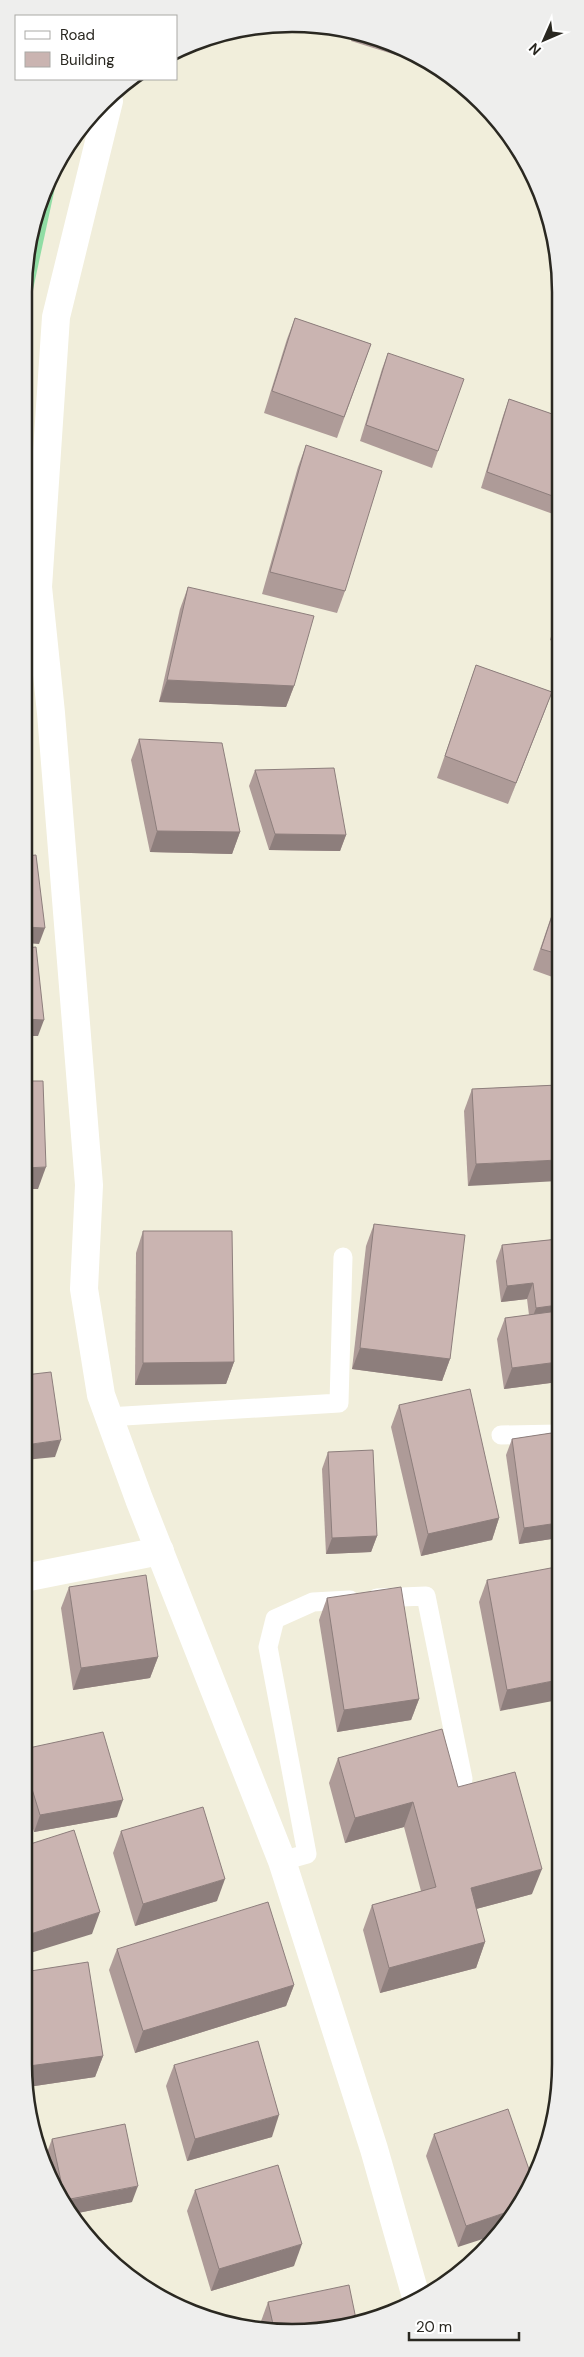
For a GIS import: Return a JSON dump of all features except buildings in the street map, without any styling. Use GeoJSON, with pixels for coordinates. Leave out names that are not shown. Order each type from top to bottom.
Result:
{"type":"FeatureCollection","features":[{"type":"Feature","properties":{"kind":"street"},"geometry":{"type":"LineString","coordinates":[[106,112],[56,317],[38,587],[51,713],[89,1185],[84,1290],[101,1395],[108,1417],[282,1861],[374,2149],[415,2294]]}},
{"type":"Feature","properties":{"kind":"street"},"geometry":{"type":"LineString","coordinates":[[32,1576],[160,1551]]}},
{"type":"Feature","properties":{"kind":"lane"},"geometry":{"type":"LineString","coordinates":[[108,1417],[339,1403],[342,1257]]}},
{"type":"Feature","properties":{"kind":"lane"},"geometry":{"type":"LineString","coordinates":[[501,1435],[552,1434]]}},
{"type":"Feature","properties":{"kind":"lane"},"geometry":{"type":"LineString","coordinates":[[282,1861],[307,1854],[268,1647],[275,1619],[313,1602],[426,1596],[463,1779]]}},
{"type":"Feature","properties":{"kind":"green space"},"geometry":{"type":"Polygon","coordinates":[[[56,185],[32,294],[37,241],[46,209],[56,185]]]}}]}
